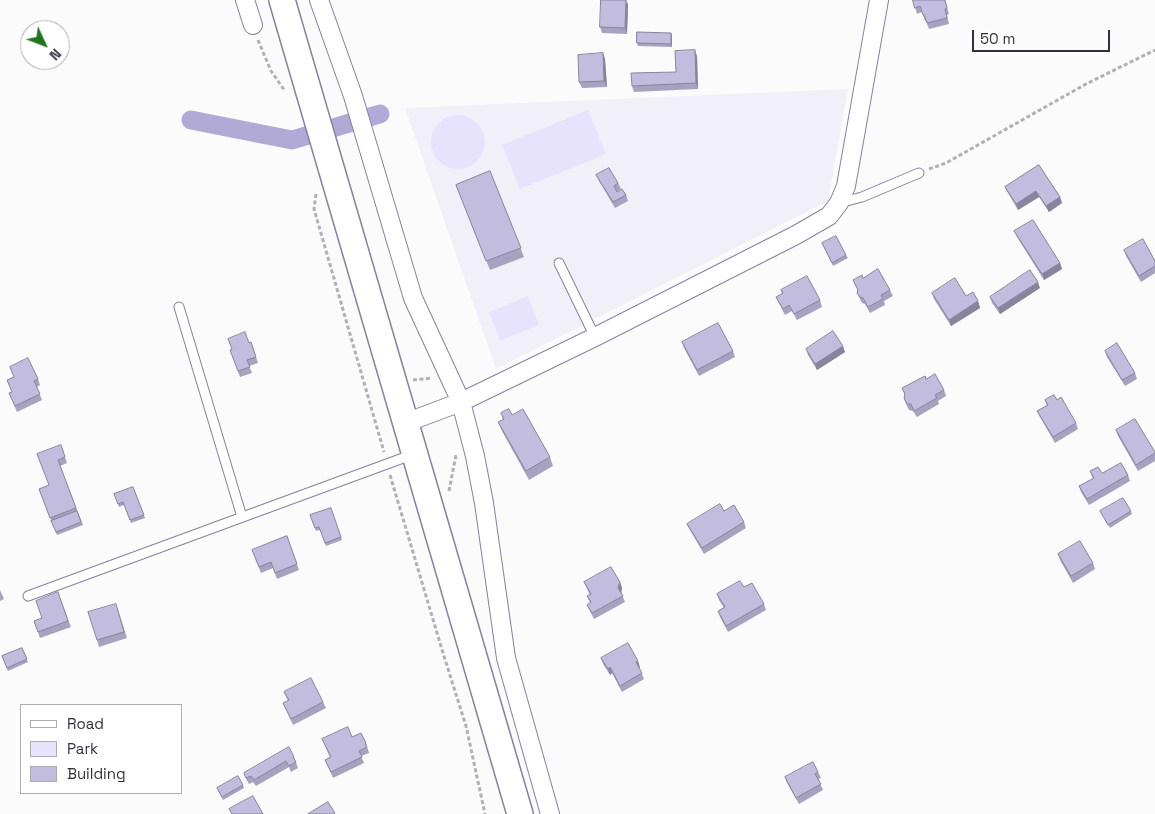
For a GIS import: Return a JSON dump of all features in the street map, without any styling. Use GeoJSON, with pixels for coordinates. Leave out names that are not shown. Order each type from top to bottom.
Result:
{"type":"FeatureCollection","features":[{"type":"Feature","properties":{"kind":"main road"},"geometry":{"type":"LineString","coordinates":[[282,0],[520,814]]}},
{"type":"Feature","properties":{"kind":"street"},"geometry":{"type":"LineString","coordinates":[[246,0],[253,25]]}},
{"type":"Feature","properties":{"kind":"street"},"geometry":{"type":"LineString","coordinates":[[319,0],[353,96],[413,298],[461,402],[475,456],[484,503],[506,658],[550,814]]}},
{"type":"Feature","properties":{"kind":"street"},"geometry":{"type":"LineString","coordinates":[[405,423],[461,402],[595,337],[796,235],[829,216],[839,204],[846,186],[878,0]]}},
{"type":"Feature","properties":{"kind":"lane"},"geometry":{"type":"LineString","coordinates":[[839,204],[862,197],[919,173]]}},
{"type":"Feature","properties":{"kind":"lane"},"geometry":{"type":"LineString","coordinates":[[559,263],[595,337]]}},
{"type":"Feature","properties":{"kind":"lane"},"geometry":{"type":"LineString","coordinates":[[179,307],[242,517]]}},
{"type":"Feature","properties":{"kind":"lane"},"geometry":{"type":"LineString","coordinates":[[28,596],[414,454]]}},
{"type":"Feature","properties":{"kind":"path"},"geometry":{"type":"LineString","coordinates":[[253,25],[271,71],[288,95]]}},
{"type":"Feature","properties":{"kind":"path"},"geometry":{"type":"LineString","coordinates":[[919,173],[946,163],[1086,84],[1155,50]]}},
{"type":"Feature","properties":{"kind":"path"},"geometry":{"type":"LineString","coordinates":[[316,189],[314,208],[387,464],[466,726],[485,814]]}},
{"type":"Feature","properties":{"kind":"path"},"geometry":{"type":"LineString","coordinates":[[410,381],[433,378],[446,373]]}},
{"type":"Feature","properties":{"kind":"path"},"geometry":{"type":"LineString","coordinates":[[448,498],[460,435],[468,430]]}},
{"type":"Feature","properties":{"kind":"shaded area"},"geometry":{"type":"Polygon","coordinates":[[[848,89],[828,201],[496,369],[405,108],[848,89]]]}},
{"type":"Feature","properties":{"kind":"green space"},"geometry":{"type":"Polygon","coordinates":[[[588,110],[606,154],[520,189],[502,145],[588,110]]]}},
{"type":"Feature","properties":{"kind":"green space"},"geometry":{"type":"Polygon","coordinates":[[[453,115],[463,115],[477,123],[483,132],[485,142],[483,152],[477,161],[463,169],[453,169],[443,164],[436,157],[431,147],[431,137],[436,127],[443,120],[453,115]]]}},
{"type":"Feature","properties":{"kind":"green space"},"geometry":{"type":"Polygon","coordinates":[[[528,296],[539,325],[500,341],[489,312],[528,296]]]}},
{"type":"Feature","properties":{"kind":"building"},"geometry":{"type":"Polygon","coordinates":[[[601,0],[626,0],[625,28],[600,27],[601,0]]]}},
{"type":"Feature","properties":{"kind":"building"},"geometry":{"type":"Polygon","coordinates":[[[913,0],[945,0],[947,18],[927,23],[920,6],[915,8],[913,0]]]}},
{"type":"Feature","properties":{"kind":"building"},"geometry":{"type":"Polygon","coordinates":[[[637,32],[671,33],[671,44],[637,43],[637,32]]]}},
{"type":"Feature","properties":{"kind":"building"},"geometry":{"type":"Polygon","coordinates":[[[695,50],[696,83],[632,86],[631,73],[676,72],[675,51],[695,50]]]}},
{"type":"Feature","properties":{"kind":"building"},"geometry":{"type":"Polygon","coordinates":[[[603,53],[604,81],[579,82],[578,55],[603,53]]]}},
{"type":"Feature","properties":{"kind":"building"},"geometry":{"type":"Polygon","coordinates":[[[1039,165],[1060,197],[1046,206],[1036,191],[1016,204],[1005,187],[1039,165]]]}},
{"type":"Feature","properties":{"kind":"building"},"geometry":{"type":"Polygon","coordinates":[[[609,168],[618,183],[614,186],[617,192],[622,189],[626,195],[613,202],[596,175],[609,168]]]}},
{"type":"Feature","properties":{"kind":"building"},"geometry":{"type":"Polygon","coordinates":[[[490,171],[521,248],[486,261],[456,185],[490,171]]]}},
{"type":"Feature","properties":{"kind":"building"},"geometry":{"type":"Polygon","coordinates":[[[1033,220],[1060,263],[1042,274],[1014,231],[1033,220]]]}},
{"type":"Feature","properties":{"kind":"building"},"geometry":{"type":"Polygon","coordinates":[[[836,236],[846,255],[832,263],[822,243],[836,236]]]}},
{"type":"Feature","properties":{"kind":"building"},"geometry":{"type":"Polygon","coordinates":[[[1143,239],[1155,261],[1155,266],[1139,276],[1124,250],[1143,239]]]}},
{"type":"Feature","properties":{"kind":"building"},"geometry":{"type":"Polygon","coordinates":[[[878,269],[890,290],[881,295],[883,299],[868,307],[863,298],[857,293],[858,290],[853,280],[862,275],[863,278],[878,269]]]}},
{"type":"Feature","properties":{"kind":"building"},"geometry":{"type":"Polygon","coordinates":[[[1030,270],[1038,282],[998,308],[990,297],[1030,270]]]}},
{"type":"Feature","properties":{"kind":"building"},"geometry":{"type":"Polygon","coordinates":[[[807,276],[820,300],[794,314],[789,305],[783,309],[776,297],[783,293],[781,290],[807,276]]]}},
{"type":"Feature","properties":{"kind":"building"},"geometry":{"type":"Polygon","coordinates":[[[955,278],[966,296],[973,292],[978,301],[949,320],[932,293],[955,278]]]}},
{"type":"Feature","properties":{"kind":"building"},"geometry":{"type":"Polygon","coordinates":[[[718,323],[733,351],[697,370],[682,342],[718,323]]]}},
{"type":"Feature","properties":{"kind":"building"},"geometry":{"type":"Polygon","coordinates":[[[833,331],[843,346],[815,364],[806,349],[833,331]]]}},
{"type":"Feature","properties":{"kind":"building"},"geometry":{"type":"Polygon","coordinates":[[[245,332],[256,357],[247,360],[250,367],[238,371],[228,339],[245,332]]]}},
{"type":"Feature","properties":{"kind":"building"},"geometry":{"type":"Polygon","coordinates":[[[1117,343],[1135,373],[1122,380],[1105,351],[1117,343]]]}},
{"type":"Feature","properties":{"kind":"building"},"geometry":{"type":"Polygon","coordinates":[[[28,358],[38,379],[34,381],[40,394],[15,406],[9,393],[12,392],[7,380],[14,377],[10,367],[28,358]]]}},
{"type":"Feature","properties":{"kind":"building"},"geometry":{"type":"Polygon","coordinates":[[[935,374],[944,390],[935,395],[937,398],[914,411],[911,404],[907,404],[902,388],[925,376],[926,379],[935,374]]]}},
{"type":"Feature","properties":{"kind":"building"},"geometry":{"type":"Polygon","coordinates":[[[1054,395],[1057,400],[1061,397],[1076,423],[1053,437],[1037,411],[1048,405],[1045,400],[1054,395]]]}},
{"type":"Feature","properties":{"kind":"building"},"geometry":{"type":"Polygon","coordinates":[[[509,409],[512,415],[523,409],[550,457],[526,471],[498,422],[504,419],[501,413],[509,409]]]}},
{"type":"Feature","properties":{"kind":"building"},"geometry":{"type":"Polygon","coordinates":[[[1135,419],[1155,452],[1136,465],[1116,430],[1135,419]]]}},
{"type":"Feature","properties":{"kind":"building"},"geometry":{"type":"Polygon","coordinates":[[[61,445],[65,457],[58,460],[76,508],[50,518],[39,489],[49,485],[37,454],[61,445]]]}},
{"type":"Feature","properties":{"kind":"building"},"geometry":{"type":"Polygon","coordinates":[[[1121,463],[1128,475],[1087,499],[1079,486],[1094,478],[1090,471],[1098,467],[1102,473],[1121,463]]]}},
{"type":"Feature","properties":{"kind":"building"},"geometry":{"type":"Polygon","coordinates":[[[133,487],[144,515],[130,520],[123,502],[118,504],[114,494],[133,487]]]}},
{"type":"Feature","properties":{"kind":"building"},"geometry":{"type":"Polygon","coordinates":[[[1123,498],[1131,511],[1108,525],[1100,511],[1123,498]]]}},
{"type":"Feature","properties":{"kind":"building"},"geometry":{"type":"Polygon","coordinates":[[[720,504],[724,511],[734,505],[744,522],[702,548],[687,524],[720,504]]]}},
{"type":"Feature","properties":{"kind":"building"},"geometry":{"type":"Polygon","coordinates":[[[331,508],[341,537],[325,543],[319,527],[315,528],[310,515],[331,508]]]}},
{"type":"Feature","properties":{"kind":"building"},"geometry":{"type":"Polygon","coordinates":[[[77,511],[81,522],[56,532],[51,521],[77,511]]]}},
{"type":"Feature","properties":{"kind":"building"},"geometry":{"type":"Polygon","coordinates":[[[287,536],[297,564],[275,573],[271,562],[259,567],[252,550],[287,536]]]}},
{"type":"Feature","properties":{"kind":"building"},"geometry":{"type":"Polygon","coordinates":[[[1080,541],[1093,563],[1071,576],[1058,554],[1080,541]]]}},
{"type":"Feature","properties":{"kind":"building"},"geometry":{"type":"Polygon","coordinates":[[[611,567],[620,582],[618,588],[623,596],[592,613],[587,605],[591,602],[587,596],[591,594],[584,582],[611,567]]]}},
{"type":"Feature","properties":{"kind":"building"},"geometry":{"type":"Polygon","coordinates":[[[740,581],[744,587],[752,583],[764,604],[726,626],[718,611],[725,607],[717,594],[740,581]]]}},
{"type":"Feature","properties":{"kind":"building"},"geometry":{"type":"Polygon","coordinates":[[[58,592],[68,621],[38,632],[34,621],[42,618],[36,601],[58,592]]]}},
{"type":"Feature","properties":{"kind":"building"},"geometry":{"type":"Polygon","coordinates":[[[116,604],[124,632],[97,640],[88,612],[116,604]]]}},
{"type":"Feature","properties":{"kind":"building"},"geometry":{"type":"Polygon","coordinates":[[[628,643],[642,673],[620,686],[610,667],[608,669],[601,658],[628,643]]]}},
{"type":"Feature","properties":{"kind":"building"},"geometry":{"type":"Polygon","coordinates":[[[22,648],[27,659],[7,668],[2,656],[22,648]]]}},
{"type":"Feature","properties":{"kind":"building"},"geometry":{"type":"Polygon","coordinates":[[[311,678],[323,702],[291,719],[283,703],[289,700],[284,692],[311,678]]]}},
{"type":"Feature","properties":{"kind":"building"},"geometry":{"type":"Polygon","coordinates":[[[348,727],[352,737],[361,733],[367,747],[359,751],[362,757],[331,772],[325,760],[331,757],[322,739],[348,727]]]}},
{"type":"Feature","properties":{"kind":"building"},"geometry":{"type":"Polygon","coordinates":[[[289,747],[296,762],[289,766],[286,761],[254,780],[251,776],[246,778],[244,773],[289,747]]]}},
{"type":"Feature","properties":{"kind":"building"},"geometry":{"type":"Polygon","coordinates":[[[813,762],[818,772],[815,774],[821,784],[796,798],[785,777],[813,762]]]}},
{"type":"Feature","properties":{"kind":"building"},"geometry":{"type":"Polygon","coordinates":[[[238,776],[243,785],[222,797],[217,788],[238,776]]]}},
{"type":"Feature","properties":{"kind":"building"},"geometry":{"type":"Polygon","coordinates":[[[253,796],[263,814],[232,814],[229,809],[253,796]]]}},
{"type":"Feature","properties":{"kind":"building"},"geometry":{"type":"Polygon","coordinates":[[[328,802],[335,813],[308,814],[328,802]]]}},
{"type":"Feature","properties":{"kind":"waterway"},"geometry":{"type":"LineString","coordinates":[[191,120],[292,140],[380,114]]}}]}
